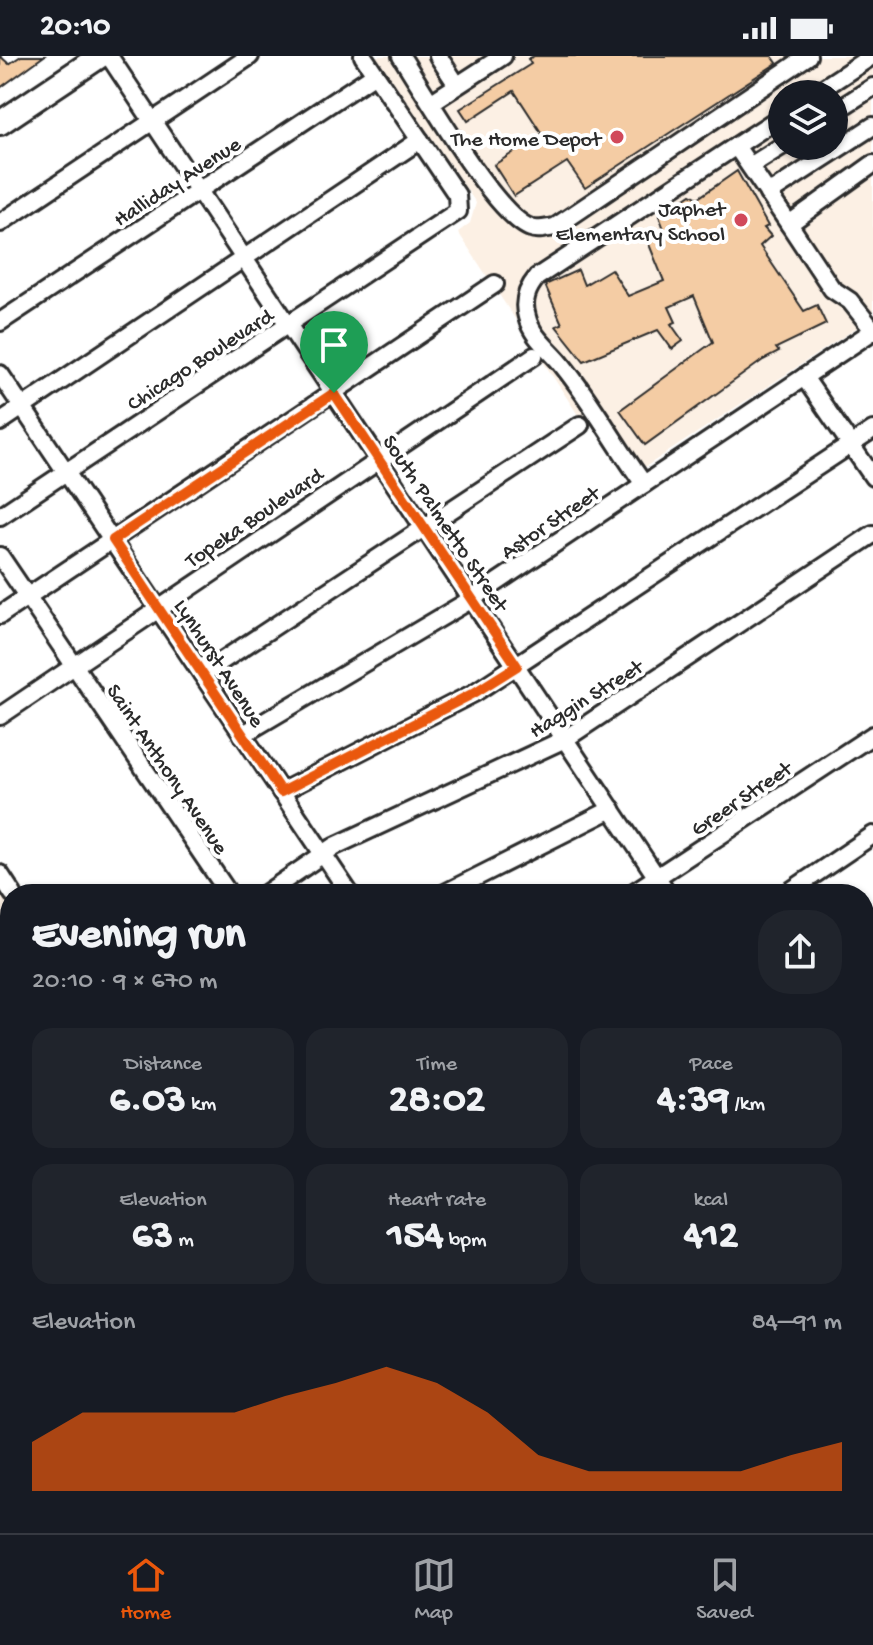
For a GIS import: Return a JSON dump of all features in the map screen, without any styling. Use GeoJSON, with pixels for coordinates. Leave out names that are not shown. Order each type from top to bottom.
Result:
{"type":"FeatureCollection","features":[{"type":"Feature","properties":{"kind":"main road"},"geometry":{"type":"LineString","coordinates":[[0,123],[100,56]]}},
{"type":"Feature","properties":{"kind":"street","name":"South Palmetto Street"},"geometry":{"type":"LineString","coordinates":[[109,56],[662,884]]}},
{"type":"Feature","properties":{"kind":"street"},"geometry":{"type":"LineString","coordinates":[[0,223],[250,56]]}},
{"type":"Feature","properties":{"kind":"street"},"geometry":{"type":"LineString","coordinates":[[0,422],[420,140],[363,56]]}},
{"type":"Feature","properties":{"kind":"street"},"geometry":{"type":"LineString","coordinates":[[401,56],[510,215],[532,229],[555,227],[808,56]]}},
{"type":"Feature","properties":{"kind":"street"},"geometry":{"type":"LineString","coordinates":[[438,56],[457,85]]}},
{"type":"Feature","properties":{"kind":"street"},"geometry":{"type":"LineString","coordinates":[[432,102],[482,62],[503,56]]}},
{"type":"Feature","properties":{"kind":"street"},"geometry":{"type":"LineString","coordinates":[[838,80],[871,61]]}},
{"type":"Feature","properties":{"kind":"street","name":"Halliday Avenue"},"geometry":{"type":"LineString","coordinates":[[0,322],[375,74]]}},
{"type":"Feature","properties":{"kind":"street"},"geometry":{"type":"LineString","coordinates":[[848,103],[873,87]]}},
{"type":"Feature","properties":{"kind":"street"},"geometry":{"type":"LineString","coordinates":[[644,484],[565,367],[544,346],[528,321],[525,300],[528,288],[537,277],[768,125]]}},
{"type":"Feature","properties":{"kind":"street"},"geometry":{"type":"LineString","coordinates":[[768,194],[873,126]]}},
{"type":"Feature","properties":{"kind":"street","name":"Chicago Boulevard"},"geometry":{"type":"LineString","coordinates":[[0,516],[453,217],[459,206],[457,195],[420,140]]}},
{"type":"Feature","properties":{"kind":"street"},"geometry":{"type":"LineString","coordinates":[[736,146],[832,289],[850,301],[873,331]]}},
{"type":"Feature","properties":{"kind":"street"},"geometry":{"type":"LineString","coordinates":[[750,166],[768,155]]}},
{"type":"Feature","properties":{"kind":"street"},"geometry":{"type":"LineString","coordinates":[[789,224],[873,164]]}},
{"type":"Feature","properties":{"kind":"street"},"geometry":{"type":"LineString","coordinates":[[0,615],[495,284]]}},
{"type":"Feature","properties":{"kind":"street","name":"Astor Street"},"geometry":{"type":"LineString","coordinates":[[242,735],[472,599],[873,331]]}},
{"type":"Feature","properties":{"kind":"street","name":"Topeka Boulevard"},"geometry":{"type":"LineString","coordinates":[[0,716],[158,606],[534,356]]}},
{"type":"Feature","properties":{"kind":"street","name":"Lynhurst Avenue"},"geometry":{"type":"LineString","coordinates":[[0,374],[343,884]]}},
{"type":"Feature","properties":{"kind":"street"},"geometry":{"type":"LineString","coordinates":[[804,377],[873,477]]}},
{"type":"Feature","properties":{"kind":"street"},"geometry":{"type":"LineString","coordinates":[[202,674],[580,425]]}},
{"type":"Feature","properties":{"kind":"street"},"geometry":{"type":"LineString","coordinates":[[281,792],[474,693],[873,430]]}},
{"type":"Feature","properties":{"kind":"street","name":"Haggin Street"},"geometry":{"type":"LineString","coordinates":[[280,884],[323,854],[565,739],[873,534]]}},
{"type":"Feature","properties":{"kind":"street","name":"Saint Anthony Avenue"},"geometry":{"type":"LineString","coordinates":[[0,556],[222,884]]}},
{"type":"Feature","properties":{"kind":"street","name":"Greer Street"},"geometry":{"type":"LineString","coordinates":[[648,884],[873,735]]}},
{"type":"Feature","properties":{"kind":"street"},"geometry":{"type":"LineString","coordinates":[[463,884],[612,809]]}},
{"type":"Feature","properties":{"kind":"street"},"geometry":{"type":"LineString","coordinates":[[801,884],[873,835]]}},
{"type":"Feature","properties":{"kind":"shaded area"},"geometry":{"type":"Polygon","coordinates":[[[376,56],[873,56],[873,317],[636,473],[595,413],[582,421],[458,232],[470,223],[476,203],[376,56]]]}},
{"type":"Feature","properties":{"kind":"building"},"geometry":{"type":"Polygon","coordinates":[[[0,56],[9,64],[21,56],[44,56],[0,88],[0,56]]]}},
{"type":"Feature","properties":{"kind":"building","name":"The Home Depot"},"geometry":{"type":"Polygon","coordinates":[[[534,56],[772,56],[777,63],[585,188],[567,162],[514,196],[494,165],[542,134],[514,91],[468,121],[460,109],[531,64],[528,59],[534,56]]]}},
{"type":"Feature","properties":{"kind":"building"},"geometry":{"type":"Polygon","coordinates":[[[737,171],[768,226],[764,228],[771,236],[760,246],[804,311],[817,305],[826,324],[776,348],[779,352],[763,360],[645,445],[620,410],[713,342],[694,296],[669,307],[676,322],[671,324],[683,341],[672,349],[658,330],[584,361],[556,326],[562,324],[545,285],[578,270],[584,285],[611,269],[628,296],[664,281],[646,237],[664,229],[659,216],[691,194],[698,198],[737,171]]]}},
{"type":"Feature","properties":{"kind":"place","name":"The Home Depot"},"geometry":{"type":"Point","coordinates":[617,137]}},
{"type":"Feature","properties":{"kind":"place","name":"Japhet Elementary School"},"geometry":{"type":"Point","coordinates":[741,220]}},
{"type":"Feature","properties":{"kind":"route"},"geometry":{"type":"LineString","coordinates":[[334,393],[517,666],[474,693],[281,792],[113,540],[334,393]]}}]}
